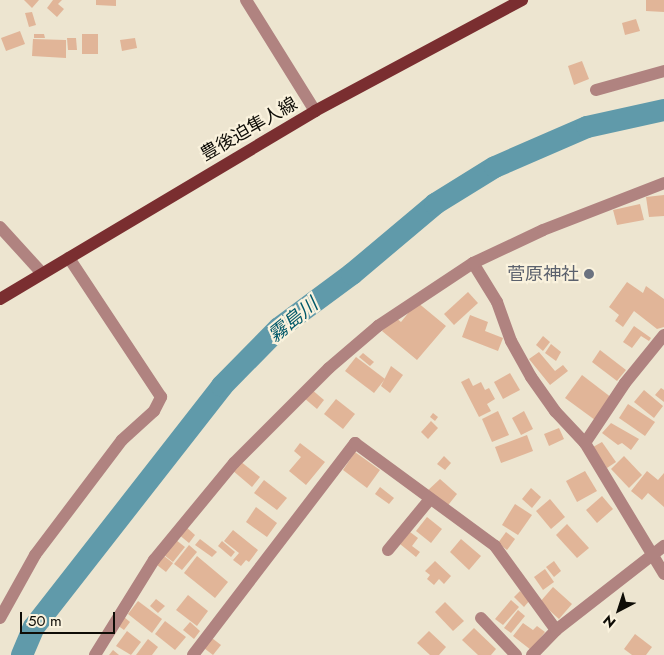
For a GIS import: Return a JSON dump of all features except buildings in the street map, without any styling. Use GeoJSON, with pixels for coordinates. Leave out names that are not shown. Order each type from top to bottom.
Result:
{"type":"FeatureCollection","features":[{"type":"Feature","properties":{"kind":"main road","name":"豊後迫隼人線"},"geometry":{"type":"LineString","coordinates":[[0,298],[315,111],[522,0]]}},
{"type":"Feature","properties":{"kind":"street"},"geometry":{"type":"LineString","coordinates":[[246,0],[315,111]]}},
{"type":"Feature","properties":{"kind":"street"},"geometry":{"type":"LineString","coordinates":[[596,90],[664,71]]}},
{"type":"Feature","properties":{"kind":"street"},"geometry":{"type":"LineString","coordinates":[[95,655],[154,560],[234,463],[329,368],[378,326],[473,263],[543,230],[664,183]]}},
{"type":"Feature","properties":{"kind":"street"},"geometry":{"type":"LineString","coordinates":[[0,227],[41,272]]}},
{"type":"Feature","properties":{"kind":"street"},"geometry":{"type":"LineString","coordinates":[[0,618],[35,555],[122,440],[154,411],[161,396],[69,258]]}},
{"type":"Feature","properties":{"kind":"street"},"geometry":{"type":"LineString","coordinates":[[473,263],[497,302],[511,341],[531,377],[556,411],[585,443],[664,574]]}},
{"type":"Feature","properties":{"kind":"street"},"geometry":{"type":"LineString","coordinates":[[585,443],[625,383],[664,335]]}},
{"type":"Feature","properties":{"kind":"street"},"geometry":{"type":"LineString","coordinates":[[192,655],[351,444],[365,447],[430,499],[494,546],[556,630]]}},
{"type":"Feature","properties":{"kind":"street"},"geometry":{"type":"LineString","coordinates":[[388,550],[430,499]]}},
{"type":"Feature","properties":{"kind":"street"},"geometry":{"type":"LineString","coordinates":[[532,655],[556,630],[664,546]]}},
{"type":"Feature","properties":{"kind":"street"},"geometry":{"type":"LineString","coordinates":[[481,618],[516,655]]}},
{"type":"Feature","properties":{"kind":"waterway","name":"霧島川"},"geometry":{"type":"LineString","coordinates":[[22,655],[34,627],[222,386],[279,328],[352,274],[435,204],[495,167],[587,127],[664,110]]}},
{"type":"Feature","properties":{"kind":"place","name":"菅原神社"},"geometry":{"type":"Point","coordinates":[589,274]}}]}
